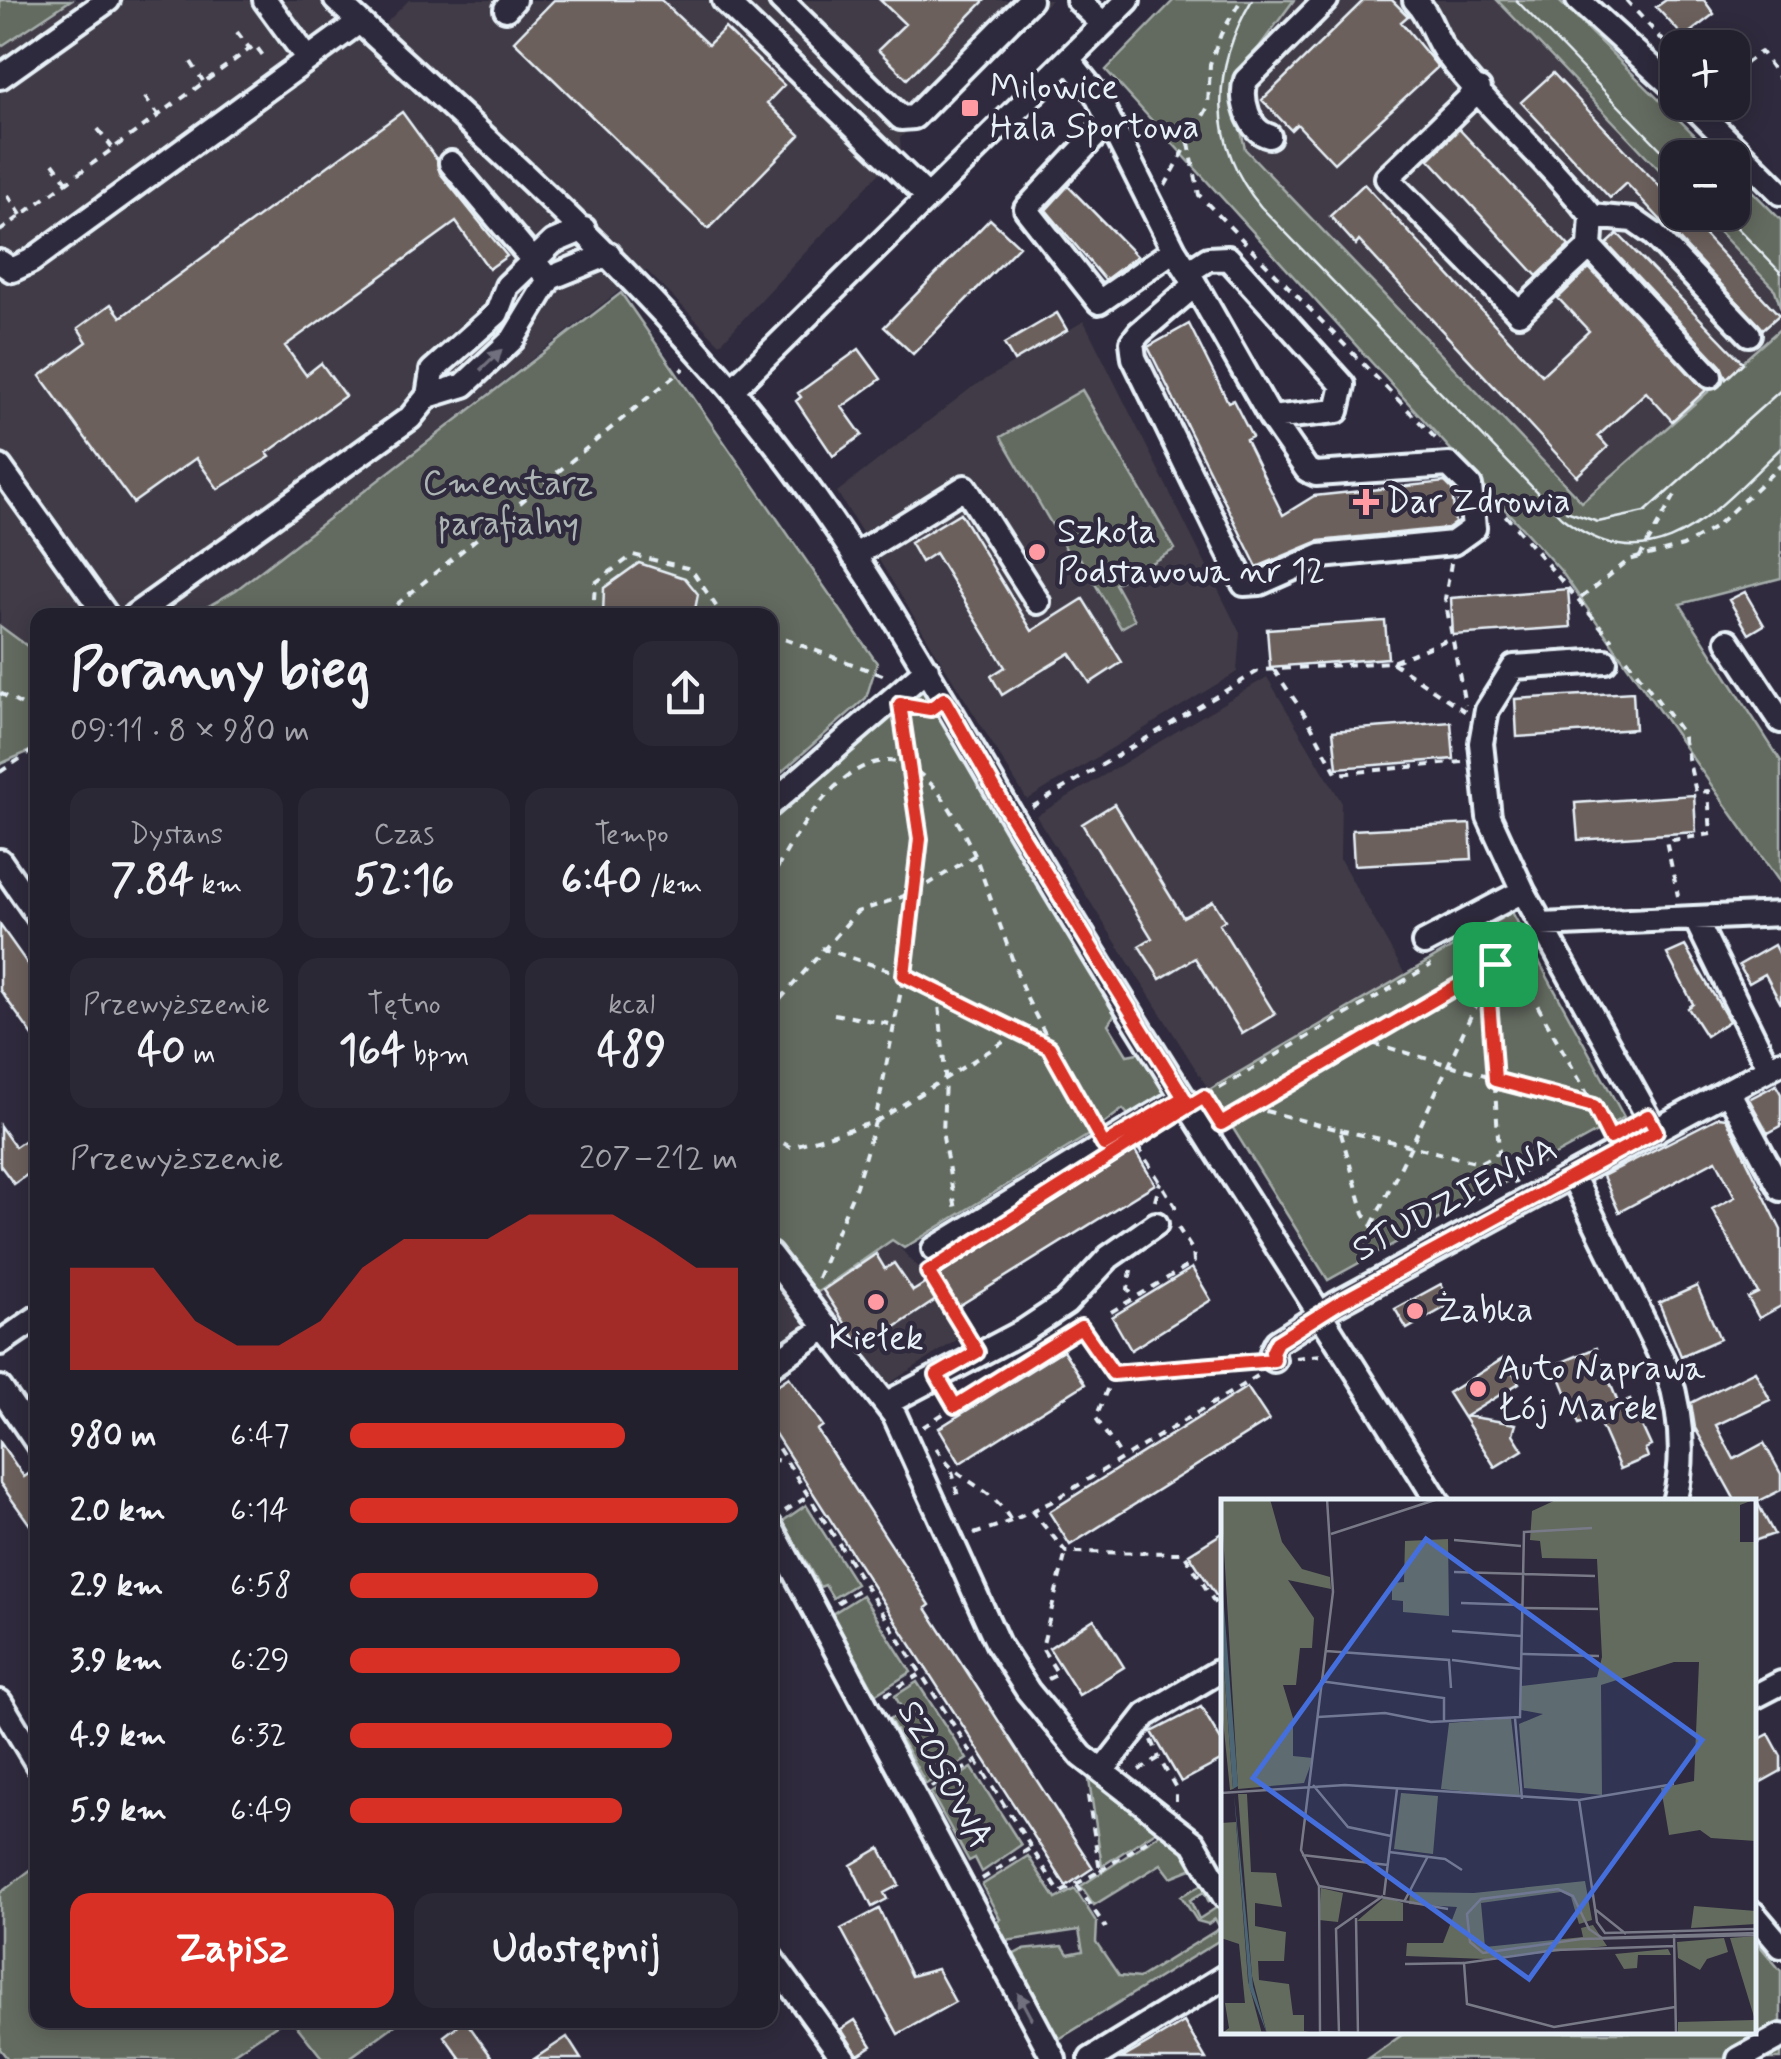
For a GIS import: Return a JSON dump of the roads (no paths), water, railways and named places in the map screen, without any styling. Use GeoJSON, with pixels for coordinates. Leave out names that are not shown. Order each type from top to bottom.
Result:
{"type":"FeatureCollection","features":[{"type":"Feature","properties":{"kind":"street"},"geometry":{"type":"LineString","coordinates":[[0,77],[108,0]]}},
{"type":"Feature","properties":{"kind":"street"},"geometry":{"type":"LineString","coordinates":[[265,0],[308,59]]}},
{"type":"Feature","properties":{"kind":"street"},"geometry":{"type":"LineString","coordinates":[[336,0],[609,254],[732,390],[854,556],[926,668],[1008,812],[1183,1098],[1436,1499]]}},
{"type":"Feature","properties":{"kind":"street"},"geometry":{"type":"LineString","coordinates":[[724,0],[927,196]]}},
{"type":"Feature","properties":{"kind":"street"},"geometry":{"type":"LineString","coordinates":[[782,0],[901,118],[914,116],[1030,0]]}},
{"type":"Feature","properties":{"kind":"street"},"geometry":{"type":"LineString","coordinates":[[1078,0],[1103,24]]}},
{"type":"Feature","properties":{"kind":"street"},"geometry":{"type":"LineString","coordinates":[[732,390],[1128,0]]}},
{"type":"Feature","properties":{"kind":"street"},"geometry":{"type":"LineString","coordinates":[[1269,136],[1252,123],[1244,98],[1246,80],[1326,0]]}},
{"type":"Feature","properties":{"kind":"street"},"geometry":{"type":"LineString","coordinates":[[1415,0],[1444,51],[1592,216],[1632,220],[1653,234],[1749,334]]}},
{"type":"Feature","properties":{"kind":"street"},"geometry":{"type":"LineString","coordinates":[[1578,0],[1660,75]]}},
{"type":"Feature","properties":{"kind":"street"},"geometry":{"type":"LineString","coordinates":[[0,262],[12,270],[31,261],[360,22]]}},
{"type":"Feature","properties":{"kind":"street"},"geometry":{"type":"LineString","coordinates":[[1068,59],[1096,94],[1174,250],[1192,278],[1271,418],[1307,470],[1316,474],[1450,465],[1470,486],[1474,528],[1453,544],[1320,556],[1260,583],[1244,584],[1142,376],[1132,342],[1192,278],[1208,260],[1228,258],[1343,385],[1337,411],[1271,418]]}},
{"type":"Feature","properties":{"kind":"street"},"geometry":{"type":"LineString","coordinates":[[1479,88],[1387,178],[1520,313],[1590,247],[1592,216]]}},
{"type":"Feature","properties":{"kind":"street"},"geometry":{"type":"LineString","coordinates":[[1707,120],[1781,193]]}},
{"type":"Feature","properties":{"kind":"street"},"geometry":{"type":"LineString","coordinates":[[1110,121],[1026,209],[1099,302],[1174,250]]}},
{"type":"Feature","properties":{"kind":"street"},"geometry":{"type":"LineString","coordinates":[[451,163],[530,262],[550,278]]}},
{"type":"Feature","properties":{"kind":"street"},"geometry":{"type":"LineString","coordinates":[[145,608],[410,418],[428,396],[432,371],[497,313],[507,286],[553,242],[584,230]]}},
{"type":"Feature","properties":{"kind":"street"},"geometry":{"type":"LineString","coordinates":[[1590,247],[1710,376]]}},
{"type":"Feature","properties":{"kind":"street"},"geometry":{"type":"LineString","coordinates":[[428,396],[464,385],[512,339],[550,278],[609,254]]}},
{"type":"Feature","properties":{"kind":"street"},"geometry":{"type":"LineString","coordinates":[[0,468],[101,608]]}},
{"type":"Feature","properties":{"kind":"street"},"geometry":{"type":"LineString","coordinates":[[854,556],[965,487],[1038,602]]}},
{"type":"Feature","properties":{"kind":"street"},"geometry":{"type":"LineString","coordinates":[[1728,640],[1781,721]]}},
{"type":"Feature","properties":{"kind":"street"},"geometry":{"type":"LineString","coordinates":[[1615,654],[1514,667],[1477,711],[1490,817],[1523,891],[1656,1131]]}},
{"type":"Feature","properties":{"kind":"street"},"geometry":{"type":"LineString","coordinates":[[778,799],[926,668]]}},
{"type":"Feature","properties":{"kind":"street"},"geometry":{"type":"LineString","coordinates":[[0,861],[30,904]]}},
{"type":"Feature","properties":{"kind":"street"},"geometry":{"type":"LineString","coordinates":[[1424,943],[1523,891]]}},
{"type":"Feature","properties":{"kind":"street"},"geometry":{"type":"LineString","coordinates":[[1544,930],[1781,914]]}},
{"type":"Feature","properties":{"kind":"street"},"geometry":{"type":"LineString","coordinates":[[1690,920],[1775,1066]]}},
{"type":"Feature","properties":{"kind":"street","name":"STUDZIENNA"},"geometry":{"type":"LineString","coordinates":[[1274,1360],[1273,1346],[1321,1314],[1775,1066]]}},
{"type":"Feature","properties":{"kind":"street"},"geometry":{"type":"LineString","coordinates":[[1728,1092],[1781,1189]]}},
{"type":"Feature","properties":{"kind":"street"},"geometry":{"type":"LineString","coordinates":[[938,1257],[966,1229],[1183,1098]]}},
{"type":"Feature","properties":{"kind":"street"},"geometry":{"type":"LineString","coordinates":[[1573,1177],[1668,1371],[1677,1399],[1681,1461],[1675,1499]]}},
{"type":"Feature","properties":{"kind":"street"},"geometry":{"type":"LineString","coordinates":[[887,1403],[977,1352],[1024,1332],[1066,1303],[1109,1256],[1156,1224]]}},
{"type":"Feature","properties":{"kind":"street"},"geometry":{"type":"LineString","coordinates":[[778,1265],[887,1403],[998,1644],[1028,1691],[1082,1756],[1214,1856],[1221,1884]]}},
{"type":"Feature","properties":{"kind":"street"},"geometry":{"type":"LineString","coordinates":[[0,1343],[30,1322]]}},
{"type":"Feature","properties":{"kind":"street"},"geometry":{"type":"LineString","coordinates":[[778,1361],[827,1328]]}},
{"type":"Feature","properties":{"kind":"street"},"geometry":{"type":"LineString","coordinates":[[0,1388],[30,1432]]}},
{"type":"Feature","properties":{"kind":"street","name":"SZOSOWA"},"geometry":{"type":"LineString","coordinates":[[778,1524],[818,1614],[1054,2059]]}},
{"type":"Feature","properties":{"kind":"street"},"geometry":{"type":"LineString","coordinates":[[1109,1777],[1146,1715],[1221,1672]]}},
{"type":"Feature","properties":{"kind":"street"},"geometry":{"type":"LineString","coordinates":[[1756,1696],[1781,1683]]}},
{"type":"Feature","properties":{"kind":"street"},"geometry":{"type":"LineString","coordinates":[[0,1702],[30,1752]]}},
{"type":"Feature","properties":{"kind":"street"},"geometry":{"type":"LineString","coordinates":[[1756,1916],[1781,1946]]}},
{"type":"Feature","properties":{"kind":"street"},"geometry":{"type":"LineString","coordinates":[[778,1968],[844,2059]]}},
{"type":"Feature","properties":{"kind":"street"},"geometry":{"type":"LineString","coordinates":[[1091,2059],[1221,1979]]}},
{"type":"Feature","properties":{"kind":"street"},"geometry":{"type":"LineString","coordinates":[[1739,2059],[1781,2036]]}},
{"type":"Feature","properties":{"kind":"tram line"},"geometry":{"type":"LineString","coordinates":[[1252,0],[1229,53],[1221,106],[1231,158],[1244,183],[1261,207],[1561,517],[1594,538],[1625,546],[1654,544],[1681,534],[1707,517],[1781,448]]}},
{"type":"Feature","properties":{"kind":"tram line"},"geometry":{"type":"LineString","coordinates":[[1516,0],[1660,148]]}},
{"type":"Feature","properties":{"kind":"tram line"},"geometry":{"type":"LineString","coordinates":[[1739,230],[1781,273]]}},
{"type":"Feature","properties":{"kind":"tram line"},"geometry":{"type":"LineString","coordinates":[[1566,511],[1598,522],[1645,512],[1781,390]]}},
{"type":"Feature","properties":{"kind":"place","name":"Milowice Hala Sportowa"},"geometry":{"type":"Point","coordinates":[970,108]}},
{"type":"Feature","properties":{"kind":"place","name":"Dar Zdrowia"},"geometry":{"type":"Point","coordinates":[1366,502]}},
{"type":"Feature","properties":{"kind":"place","name":"Szkoła Podstawowa nr 12"},"geometry":{"type":"Point","coordinates":[1037,552]}},
{"type":"Feature","properties":{"kind":"place","name":"Kiełek"},"geometry":{"type":"Point","coordinates":[876,1302]}},
{"type":"Feature","properties":{"kind":"place","name":"Żabka"},"geometry":{"type":"Point","coordinates":[1415,1311]}},
{"type":"Feature","properties":{"kind":"place","name":"Auto Naprawa Łój Marek"},"geometry":{"type":"Point","coordinates":[1478,1389]}},
{"type":"Feature","properties":{"kind":"park label","name":"Cmentarz parafialny"},"geometry":{"type":"Point","coordinates":[508,504]}}]}
